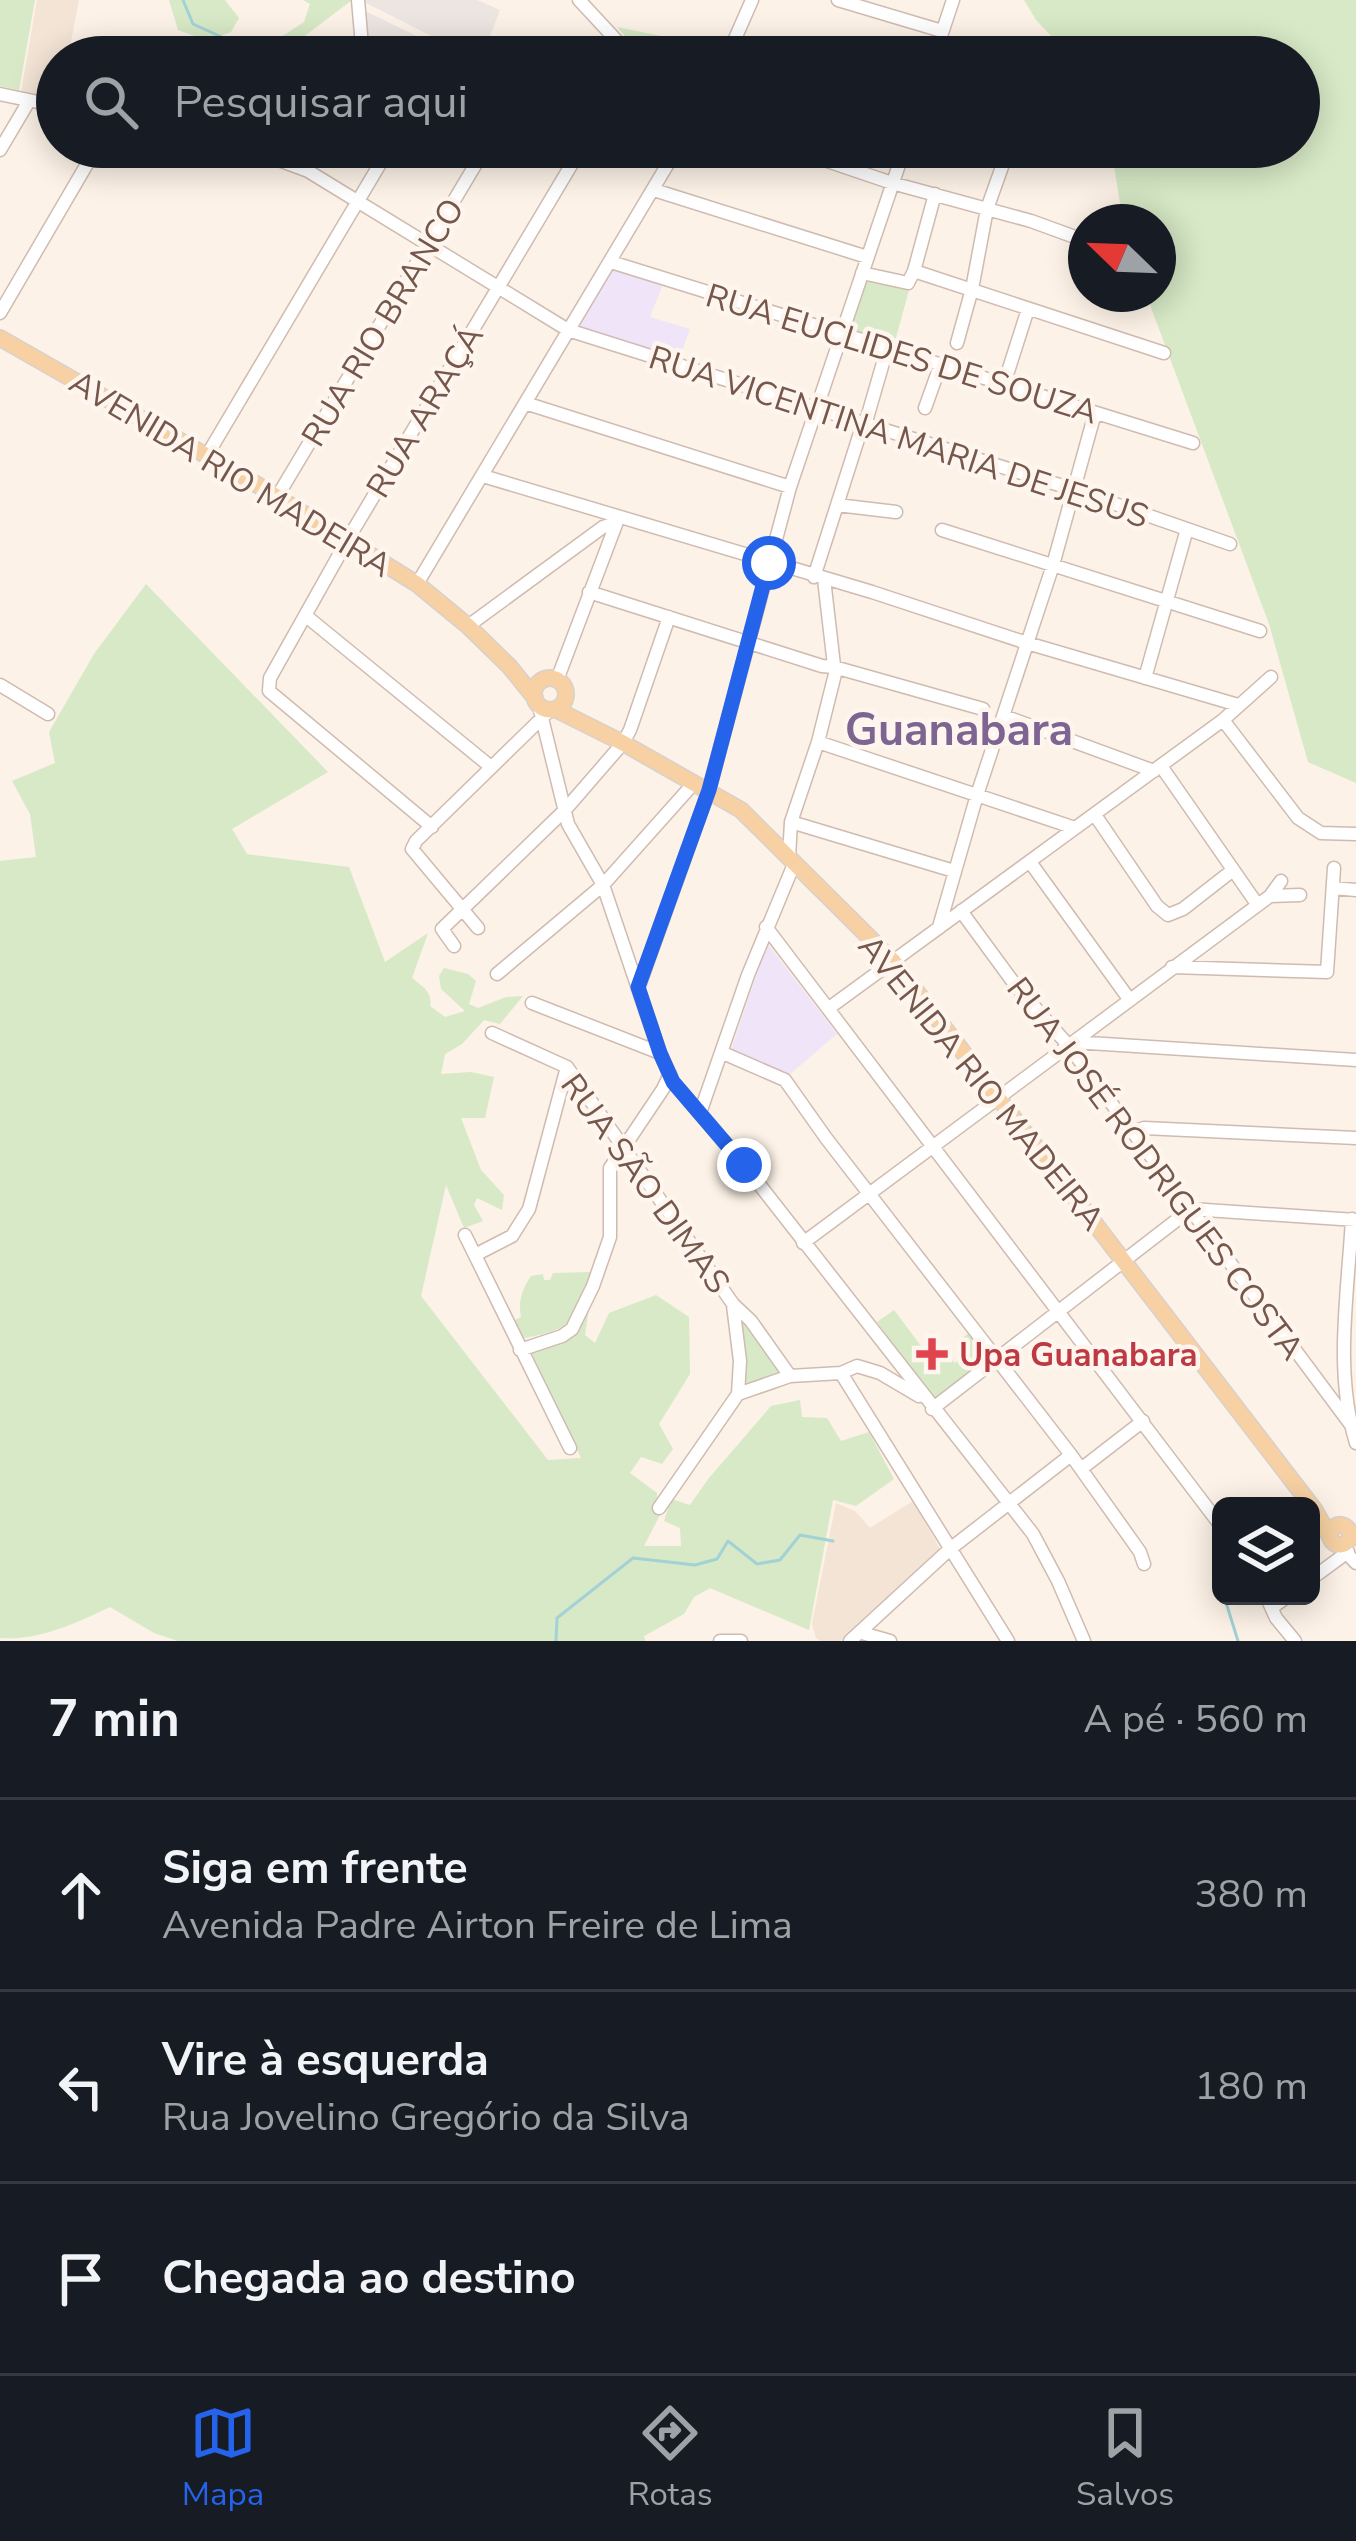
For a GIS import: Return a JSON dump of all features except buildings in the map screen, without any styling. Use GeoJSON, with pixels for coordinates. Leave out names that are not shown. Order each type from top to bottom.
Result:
{"type":"FeatureCollection","features":[{"type":"Feature","properties":{"kind":"main road","name":"AVENIDA RIO MADEIRA"},"geometry":{"type":"LineString","coordinates":[[0,338],[348,539],[417,584],[468,626],[548,706],[572,709],[586,723],[741,810],[893,961],[1314,1509],[1347,1540]]}},
{"type":"Feature","properties":{"kind":"main road","name":"AVENIDA RIO MADEIRA"},"geometry":{"type":"LineString","coordinates":[[509,666],[530,677],[550,680]]}},
{"type":"Feature","properties":{"kind":"main road"},"geometry":{"type":"LineString","coordinates":[[550,680],[565,688],[548,706],[535,689],[550,680]]}},
{"type":"Feature","properties":{"kind":"street"},"geometry":{"type":"LineString","coordinates":[[358,0],[361,36]]}},
{"type":"Feature","properties":{"kind":"street"},"geometry":{"type":"LineString","coordinates":[[579,0],[612,36]]}},
{"type":"Feature","properties":{"kind":"street"},"geometry":{"type":"LineString","coordinates":[[737,36],[752,0]]}},
{"type":"Feature","properties":{"kind":"street"},"geometry":{"type":"LineString","coordinates":[[838,0],[942,31]]}},
{"type":"Feature","properties":{"kind":"street"},"geometry":{"type":"LineString","coordinates":[[940,36],[953,0]]}},
{"type":"Feature","properties":{"kind":"street"},"geometry":{"type":"LineString","coordinates":[[0,94],[36,102]]}},
{"type":"Feature","properties":{"kind":"street"},"geometry":{"type":"LineString","coordinates":[[0,150],[29,101]]}},
{"type":"Feature","properties":{"kind":"street"},"geometry":{"type":"LineString","coordinates":[[0,313],[85,168]]}},
{"type":"Feature","properties":{"kind":"street","name":"RUA VICENTINA MARIA DE JESUS"},"geometry":{"type":"LineString","coordinates":[[300,168],[568,330],[1072,489],[1230,544]]}},
{"type":"Feature","properties":{"kind":"street"},"geometry":{"type":"LineString","coordinates":[[206,458],[378,168]]}},
{"type":"Feature","properties":{"kind":"street","name":"RUA RIO BRANCO"},"geometry":{"type":"LineString","coordinates":[[277,497],[473,168]]}},
{"type":"Feature","properties":{"kind":"street","name":"RUA ARAÇÁ"},"geometry":{"type":"LineString","coordinates":[[432,827],[269,691],[270,678],[569,168]]}},
{"type":"Feature","properties":{"kind":"street"},"geometry":{"type":"LineString","coordinates":[[417,584],[666,168]]}},
{"type":"Feature","properties":{"kind":"street"},"geometry":{"type":"LineString","coordinates":[[848,168],[1068,236]]}},
{"type":"Feature","properties":{"kind":"street"},"geometry":{"type":"LineString","coordinates":[[638,987],[748,643],[790,487],[897,168]]}},
{"type":"Feature","properties":{"kind":"street"},"geometry":{"type":"LineString","coordinates":[[957,343],[987,208],[1001,168]]}},
{"type":"Feature","properties":{"kind":"street"},"geometry":{"type":"LineString","coordinates":[[654,190],[867,257]]}},
{"type":"Feature","properties":{"kind":"street"},"geometry":{"type":"LineString","coordinates":[[862,273],[908,284],[935,194]]}},
{"type":"Feature","properties":{"kind":"street","name":"RUA EUCLIDES DE SOUZA"},"geometry":{"type":"LineString","coordinates":[[611,262],[1193,443]]}},
{"type":"Feature","properties":{"kind":"street"},"geometry":{"type":"LineString","coordinates":[[914,272],[1164,353]]}},
{"type":"Feature","properties":{"kind":"street"},"geometry":{"type":"LineString","coordinates":[[1004,384],[1028,309]]}},
{"type":"Feature","properties":{"kind":"street"},"geometry":{"type":"LineString","coordinates":[[700,1113],[791,861],[791,822],[835,674],[819,578],[887,349]]}},
{"type":"Feature","properties":{"kind":"street"},"geometry":{"type":"LineString","coordinates":[[925,408],[940,366]]}},
{"type":"Feature","properties":{"kind":"street"},"geometry":{"type":"LineString","coordinates":[[525,403],[790,487]]}},
{"type":"Feature","properties":{"kind":"street"},"geometry":{"type":"LineString","coordinates":[[939,928],[1095,413]]}},
{"type":"Feature","properties":{"kind":"street"},"geometry":{"type":"LineString","coordinates":[[483,476],[1238,705]]}},
{"type":"Feature","properties":{"kind":"street"},"geometry":{"type":"LineString","coordinates":[[837,505],[896,512]]}},
{"type":"Feature","properties":{"kind":"street"},"geometry":{"type":"LineString","coordinates":[[550,680],[617,520]]}},
{"type":"Feature","properties":{"kind":"street"},"geometry":{"type":"LineString","coordinates":[[468,626],[617,520]]}},
{"type":"Feature","properties":{"kind":"street"},"geometry":{"type":"LineString","coordinates":[[1145,678],[1187,529]]}},
{"type":"Feature","properties":{"kind":"street"},"geometry":{"type":"LineString","coordinates":[[942,530],[1260,631]]}},
{"type":"Feature","properties":{"kind":"street"},"geometry":{"type":"LineString","coordinates":[[589,592],[823,666],[983,709]]}},
{"type":"Feature","properties":{"kind":"street"},"geometry":{"type":"LineString","coordinates":[[306,616],[491,766]]}},
{"type":"Feature","properties":{"kind":"street"},"geometry":{"type":"LineString","coordinates":[[454,946],[442,929],[565,810],[623,743],[669,617]]}},
{"type":"Feature","properties":{"kind":"street"},"geometry":{"type":"LineString","coordinates":[[829,1009],[1158,769],[1271,677]]}},
{"type":"Feature","properties":{"kind":"street"},"geometry":{"type":"LineString","coordinates":[[0,685],[48,714]]}},
{"type":"Feature","properties":{"kind":"street"},"geometry":{"type":"LineString","coordinates":[[478,928],[412,849],[548,706]]}},
{"type":"Feature","properties":{"kind":"street"},"geometry":{"type":"LineString","coordinates":[[548,706],[568,824],[603,885],[673,1082],[744,1165],[1009,1503],[1042,1550],[1084,1641]]}},
{"type":"Feature","properties":{"kind":"street"},"geometry":{"type":"LineString","coordinates":[[1004,716],[1158,769],[1257,904]]}},
{"type":"Feature","properties":{"kind":"street"},"geometry":{"type":"LineString","coordinates":[[1223,720],[1298,818],[1327,834],[1356,834]]}},
{"type":"Feature","properties":{"kind":"street"},"geometry":{"type":"LineString","coordinates":[[818,742],[1076,828]]}},
{"type":"Feature","properties":{"kind":"street"},"geometry":{"type":"LineString","coordinates":[[497,974],[603,885],[701,786]]}},
{"type":"Feature","properties":{"kind":"street"},"geometry":{"type":"LineString","coordinates":[[1095,815],[1162,913],[1183,909],[1233,870]]}},
{"type":"Feature","properties":{"kind":"street"},"geometry":{"type":"LineString","coordinates":[[791,822],[954,871]]}},
{"type":"Feature","properties":{"kind":"street"},"geometry":{"type":"LineString","coordinates":[[1030,862],[1129,999]]}},
{"type":"Feature","properties":{"kind":"street"},"geometry":{"type":"LineString","coordinates":[[1171,967],[1327,972],[1334,868]]}},
{"type":"Feature","properties":{"kind":"street"},"geometry":{"type":"LineString","coordinates":[[802,1243],[1270,896],[1282,881]]}},
{"type":"Feature","properties":{"kind":"street"},"geometry":{"type":"LineString","coordinates":[[1333,889],[1356,890]]}},
{"type":"Feature","properties":{"kind":"street"},"geometry":{"type":"LineString","coordinates":[[1270,896],[1300,895]]}},
{"type":"Feature","properties":{"kind":"street","name":"RUA JOSÉ RODRIGUES COSTA"},"geometry":{"type":"LineString","coordinates":[[961,911],[1016,986],[1070,1044],[1351,1426]]}},
{"type":"Feature","properties":{"kind":"street"},"geometry":{"type":"LineString","coordinates":[[766,927],[1212,1514]]}},
{"type":"Feature","properties":{"kind":"street"},"geometry":{"type":"LineString","coordinates":[[532,1003],[660,1053]]}},
{"type":"Feature","properties":{"kind":"street","name":"RUA SÃO DIMAS"},"geometry":{"type":"LineString","coordinates":[[493,1033],[567,1067],[733,1304],[790,1376]]}},
{"type":"Feature","properties":{"kind":"street"},"geometry":{"type":"LineString","coordinates":[[1070,1044],[1356,1060]]}},
{"type":"Feature","properties":{"kind":"street"},"geometry":{"type":"LineString","coordinates":[[723,1054],[784,1080],[1071,1455],[1144,1564]]}},
{"type":"Feature","properties":{"kind":"street"},"geometry":{"type":"LineString","coordinates":[[475,1255],[512,1236],[530,1209],[567,1067]]}},
{"type":"Feature","properties":{"kind":"street"},"geometry":{"type":"LineString","coordinates":[[520,1349],[572,1329],[610,1237],[610,1168],[670,1074]]}},
{"type":"Feature","properties":{"kind":"street"},"geometry":{"type":"LineString","coordinates":[[1132,1132],[1356,1138]]}},
{"type":"Feature","properties":{"kind":"street"},"geometry":{"type":"LineString","coordinates":[[929,1404],[1060,1312],[1191,1209],[1354,1219],[1345,1337],[1346,1406],[1356,1443]]}},
{"type":"Feature","properties":{"kind":"street"},"geometry":{"type":"LineString","coordinates":[[465,1234],[570,1448]]}},
{"type":"Feature","properties":{"kind":"street","name":"RUA SÃO DIMAS"},"geometry":{"type":"LineString","coordinates":[[733,1304],[739,1394]]}},
{"type":"Feature","properties":{"kind":"street"},"geometry":{"type":"LineString","coordinates":[[659,1508],[739,1394],[790,1376],[841,1373],[857,1366],[880,1372],[929,1404]]}},
{"type":"Feature","properties":{"kind":"street"},"geometry":{"type":"LineString","coordinates":[[841,1373],[1008,1641]]}},
{"type":"Feature","properties":{"kind":"street"},"geometry":{"type":"LineString","coordinates":[[1081,1469],[1143,1421]]}},
{"type":"Feature","properties":{"kind":"street"},"geometry":{"type":"LineString","coordinates":[[856,1637],[950,1549],[1071,1455]]}},
{"type":"Feature","properties":{"kind":"street"},"geometry":{"type":"LineString","coordinates":[[1320,1569],[1347,1540]]}},
{"type":"Feature","properties":{"kind":"street"},"geometry":{"type":"LineString","coordinates":[[1271,1605],[1295,1641]]}},
{"type":"Feature","properties":{"kind":"street"},"geometry":{"type":"LineString","coordinates":[[856,1637],[890,1641]]}},
{"type":"Feature","properties":{"kind":"street"},"geometry":{"type":"LineString","coordinates":[[720,1641],[741,1641]]}},
{"type":"Feature","properties":{"kind":"shaded area"},"geometry":{"type":"Polygon","coordinates":[[[37,0],[79,0],[72,36],[36,36],[36,94],[21,92],[37,0]]]}},
{"type":"Feature","properties":{"kind":"shaded area"},"geometry":{"type":"Polygon","coordinates":[[[477,0],[500,10],[490,36],[431,36],[364,2],[477,0]]]}},
{"type":"Feature","properties":{"kind":"shaded area"},"geometry":{"type":"Polygon","coordinates":[[[365,11],[417,36],[367,36],[365,11]]]}},
{"type":"Feature","properties":{"kind":"shaded area"},"geometry":{"type":"Polygon","coordinates":[[[611,269],[663,284],[650,317],[690,329],[678,363],[574,328],[611,269]]]}},
{"type":"Feature","properties":{"kind":"shaded area"},"geometry":{"type":"Polygon","coordinates":[[[767,943],[837,1034],[790,1074],[731,1050],[767,943]]]}},
{"type":"Feature","properties":{"kind":"shaded area"},"geometry":{"type":"Polygon","coordinates":[[[913,1501],[941,1551],[845,1638],[816,1638],[812,1624],[836,1503],[855,1511],[870,1528],[913,1501]]]}},
{"type":"Feature","properties":{"kind":"green space"},"geometry":{"type":"Polygon","coordinates":[[[0,0],[35,0],[19,90],[0,86],[0,0]]]}},
{"type":"Feature","properties":{"kind":"green space"},"geometry":{"type":"Polygon","coordinates":[[[169,0],[225,0],[239,18],[231,32],[221,36],[194,36],[178,30],[169,0]]]}},
{"type":"Feature","properties":{"kind":"green space"},"geometry":{"type":"Polygon","coordinates":[[[303,0],[352,0],[305,36],[283,36],[304,22],[310,4],[303,0]]]}},
{"type":"Feature","properties":{"kind":"green space"},"geometry":{"type":"Polygon","coordinates":[[[1024,0],[1356,0],[1356,783],[1308,762],[1269,624],[1153,312],[1176,312],[1176,204],[1120,204],[1114,168],[1320,168],[1320,36],[1051,36],[1024,0]]]}},
{"type":"Feature","properties":{"kind":"green space"},"geometry":{"type":"Polygon","coordinates":[[[617,27],[661,36],[625,36],[617,27]]]}},
{"type":"Feature","properties":{"kind":"green space"},"geometry":{"type":"Polygon","coordinates":[[[864,277],[909,290],[894,345],[846,334],[864,277]]]}},
{"type":"Feature","properties":{"kind":"green space"},"geometry":{"type":"Polygon","coordinates":[[[146,584],[328,772],[232,829],[247,854],[349,867],[385,962],[428,933],[412,978],[428,993],[430,1006],[445,1017],[465,1011],[441,989],[439,976],[444,968],[476,981],[469,1004],[478,1008],[523,996],[500,1024],[484,1020],[462,1044],[445,1054],[441,1074],[471,1072],[494,1077],[485,1118],[461,1118],[481,1170],[504,1195],[502,1210],[477,1198],[474,1205],[483,1221],[464,1228],[446,1185],[421,1296],[548,1460],[581,1458],[532,1354],[574,1337],[590,1301],[585,1335],[595,1343],[609,1313],[656,1295],[689,1317],[690,1374],[659,1424],[673,1449],[662,1464],[641,1457],[630,1473],[657,1493],[657,1516],[662,1511],[644,1546],[681,1546],[680,1528],[664,1521],[671,1499],[690,1505],[771,1406],[800,1400],[802,1417],[827,1418],[841,1441],[869,1432],[894,1479],[856,1506],[833,1500],[809,1630],[710,1588],[694,1597],[684,1614],[644,1636],[645,1641],[178,1641],[110,1607],[43,1634],[0,1638],[0,861],[36,857],[30,814],[12,781],[55,763],[49,732],[94,654],[146,584]]]}},
{"type":"Feature","properties":{"kind":"green space"},"geometry":{"type":"Polygon","coordinates":[[[591,1272],[577,1311],[564,1325],[525,1338],[514,1329],[511,1322],[521,1317],[522,1296],[531,1276],[543,1274],[544,1280],[550,1280],[553,1273],[591,1272]]]}},
{"type":"Feature","properties":{"kind":"green space"},"geometry":{"type":"Polygon","coordinates":[[[894,1310],[924,1350],[937,1340],[935,1349],[942,1358],[948,1355],[955,1363],[968,1353],[959,1341],[970,1332],[990,1358],[935,1401],[877,1322],[894,1310]]]}},
{"type":"Feature","properties":{"kind":"green space"},"geometry":{"type":"Polygon","coordinates":[[[740,1315],[785,1378],[745,1392],[740,1315]]]}},
{"type":"Feature","properties":{"kind":"waterway"},"geometry":{"type":"LineString","coordinates":[[183,0],[193,24],[219,36]]}},
{"type":"Feature","properties":{"kind":"waterway"},"geometry":{"type":"LineString","coordinates":[[556,1641],[557,1618],[633,1558],[695,1565],[717,1559],[728,1541],[757,1564],[780,1560],[800,1535],[833,1541]]}},
{"type":"Feature","properties":{"kind":"waterway"},"geometry":{"type":"LineString","coordinates":[[1227,1605],[1238,1641]]}},
{"type":"Feature","properties":{"kind":"place","name":"Upa Guanabara"},"geometry":{"type":"Point","coordinates":[932,1354]}},
{"type":"Feature","properties":{"kind":"district","name":"Guanabara"},"geometry":{"type":"Point","coordinates":[959,729]}},
{"type":"Feature","properties":{"kind":"route"},"geometry":{"type":"LineString","coordinates":[[744,1165],[673,1082],[638,987],[709,790],[769,563]]}}]}
